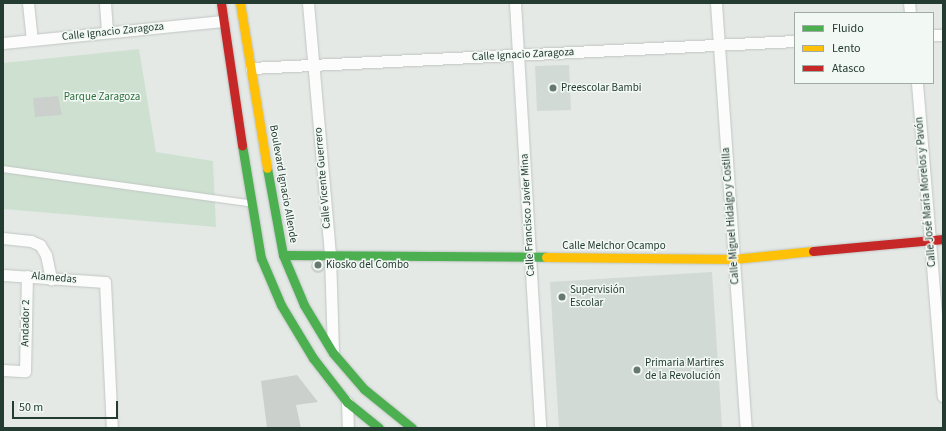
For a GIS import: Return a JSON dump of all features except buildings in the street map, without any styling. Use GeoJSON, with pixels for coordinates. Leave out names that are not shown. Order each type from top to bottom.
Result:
{"type":"FeatureCollection","features":[{"type":"Feature","properties":{"kind":"main road"},"geometry":{"type":"LineString","coordinates":[[215,3],[223,21]]}},
{"type":"Feature","properties":{"kind":"main road"},"geometry":{"type":"LineString","coordinates":[[221,3],[251,203],[261,258],[282,305],[313,358],[347,402],[378,428]]}},
{"type":"Feature","properties":{"kind":"main road","name":"Boulevard Ignacio Allende"},"geometry":{"type":"LineString","coordinates":[[240,3],[277,232],[283,255],[304,305],[333,353],[364,389],[412,428]]}},
{"type":"Feature","properties":{"kind":"main road","name":"Boulevard Ignacio Allende"},"geometry":{"type":"LineString","coordinates":[[242,18],[243,3]]}},
{"type":"Feature","properties":{"kind":"main road","name":"Calle Melchor Ocampo"},"geometry":{"type":"LineString","coordinates":[[283,255],[734,259],[943,239]]}},
{"type":"Feature","properties":{"kind":"street"},"geometry":{"type":"LineString","coordinates":[[28,3],[32,40]]}},
{"type":"Feature","properties":{"kind":"street"},"geometry":{"type":"LineString","coordinates":[[105,3],[107,32]]}},
{"type":"Feature","properties":{"kind":"street","name":"Calle Vicente Guerrero"},"geometry":{"type":"LineString","coordinates":[[308,3],[330,256],[333,353]]}},
{"type":"Feature","properties":{"kind":"street","name":"Calle Francisco Javier Mina"},"geometry":{"type":"LineString","coordinates":[[515,3],[540,428]]}},
{"type":"Feature","properties":{"kind":"street","name":"Calle Miguel Hidalgo y Costilla"},"geometry":{"type":"LineString","coordinates":[[716,3],[746,428]]}},
{"type":"Feature","properties":{"kind":"street","name":"Calle Ignacio Zaragoza"},"geometry":{"type":"LineString","coordinates":[[3,43],[223,21]]}},
{"type":"Feature","properties":{"kind":"street","name":"Calle Ignacio Zaragoza"},"geometry":{"type":"LineString","coordinates":[[251,68],[794,41]]}},
{"type":"Feature","properties":{"kind":"street","name":"Calle José María Morelos y Pavón"},"geometry":{"type":"LineString","coordinates":[[917,84],[943,396]]}},
{"type":"Feature","properties":{"kind":"street"},"geometry":{"type":"LineString","coordinates":[[3,238],[31,241],[40,244],[46,254],[51,279]]}},
{"type":"Feature","properties":{"kind":"street","name":"Alamedas"},"geometry":{"type":"LineString","coordinates":[[3,275],[105,282],[112,428]]}},
{"type":"Feature","properties":{"kind":"street","name":"Andador 2"},"geometry":{"type":"LineString","coordinates":[[3,370],[25,371],[27,276]]}},
{"type":"Feature","properties":{"kind":"street"},"geometry":{"type":"LineString","coordinates":[[347,402],[348,428]]}},
{"type":"Feature","properties":{"kind":"lane"},"geometry":{"type":"LineString","coordinates":[[3,169],[251,203]]}},
{"type":"Feature","properties":{"kind":"shaded area","name":"Preescolar Bambi"},"geometry":{"type":"Polygon","coordinates":[[[569,65],[571,110],[537,111],[535,66],[569,65]]]}},
{"type":"Feature","properties":{"kind":"shaded area","name":"Primaria Martires de la Revolución"},"geometry":{"type":"Polygon","coordinates":[[[712,272],[722,427],[559,428],[550,282],[712,272]]]}},
{"type":"Feature","properties":{"kind":"green space","name":"Parque Zaragoza"},"geometry":{"type":"Polygon","coordinates":[[[139,49],[156,152],[213,161],[216,227],[3,209],[3,63],[139,49]]]}},
{"type":"Feature","properties":{"kind":"traffic: fast"},"geometry":{"type":"LineString","coordinates":[[242,145],[261,258],[281,305],[313,358],[347,402],[379,428]]}},
{"type":"Feature","properties":{"kind":"traffic: fast"},"geometry":{"type":"LineString","coordinates":[[267,168],[283,255],[304,305],[333,353],[364,389],[412,428]]}},
{"type":"Feature","properties":{"kind":"traffic: fast"},"geometry":{"type":"LineString","coordinates":[[283,255],[546,257]]}},
{"type":"Feature","properties":{"kind":"traffic: slow"},"geometry":{"type":"LineString","coordinates":[[240,3],[267,168]]}},
{"type":"Feature","properties":{"kind":"traffic: slow"},"geometry":{"type":"LineString","coordinates":[[546,257],[734,259],[813,251]]}},
{"type":"Feature","properties":{"kind":"traffic: jam"},"geometry":{"type":"LineString","coordinates":[[221,3],[242,145]]}},
{"type":"Feature","properties":{"kind":"traffic: jam"},"geometry":{"type":"LineString","coordinates":[[813,251],[943,239]]}},
{"type":"Feature","properties":{"kind":"place","name":"Preescolar Bambi"},"geometry":{"type":"Point","coordinates":[553,88]}},
{"type":"Feature","properties":{"kind":"place","name":"Kiosko del Combo"},"geometry":{"type":"Point","coordinates":[318,265]}},
{"type":"Feature","properties":{"kind":"place","name":"Supervisión Escolar"},"geometry":{"type":"Point","coordinates":[562,297]}},
{"type":"Feature","properties":{"kind":"place","name":"Primaria Martires de la Revolución"},"geometry":{"type":"Point","coordinates":[637,370]}}]}
